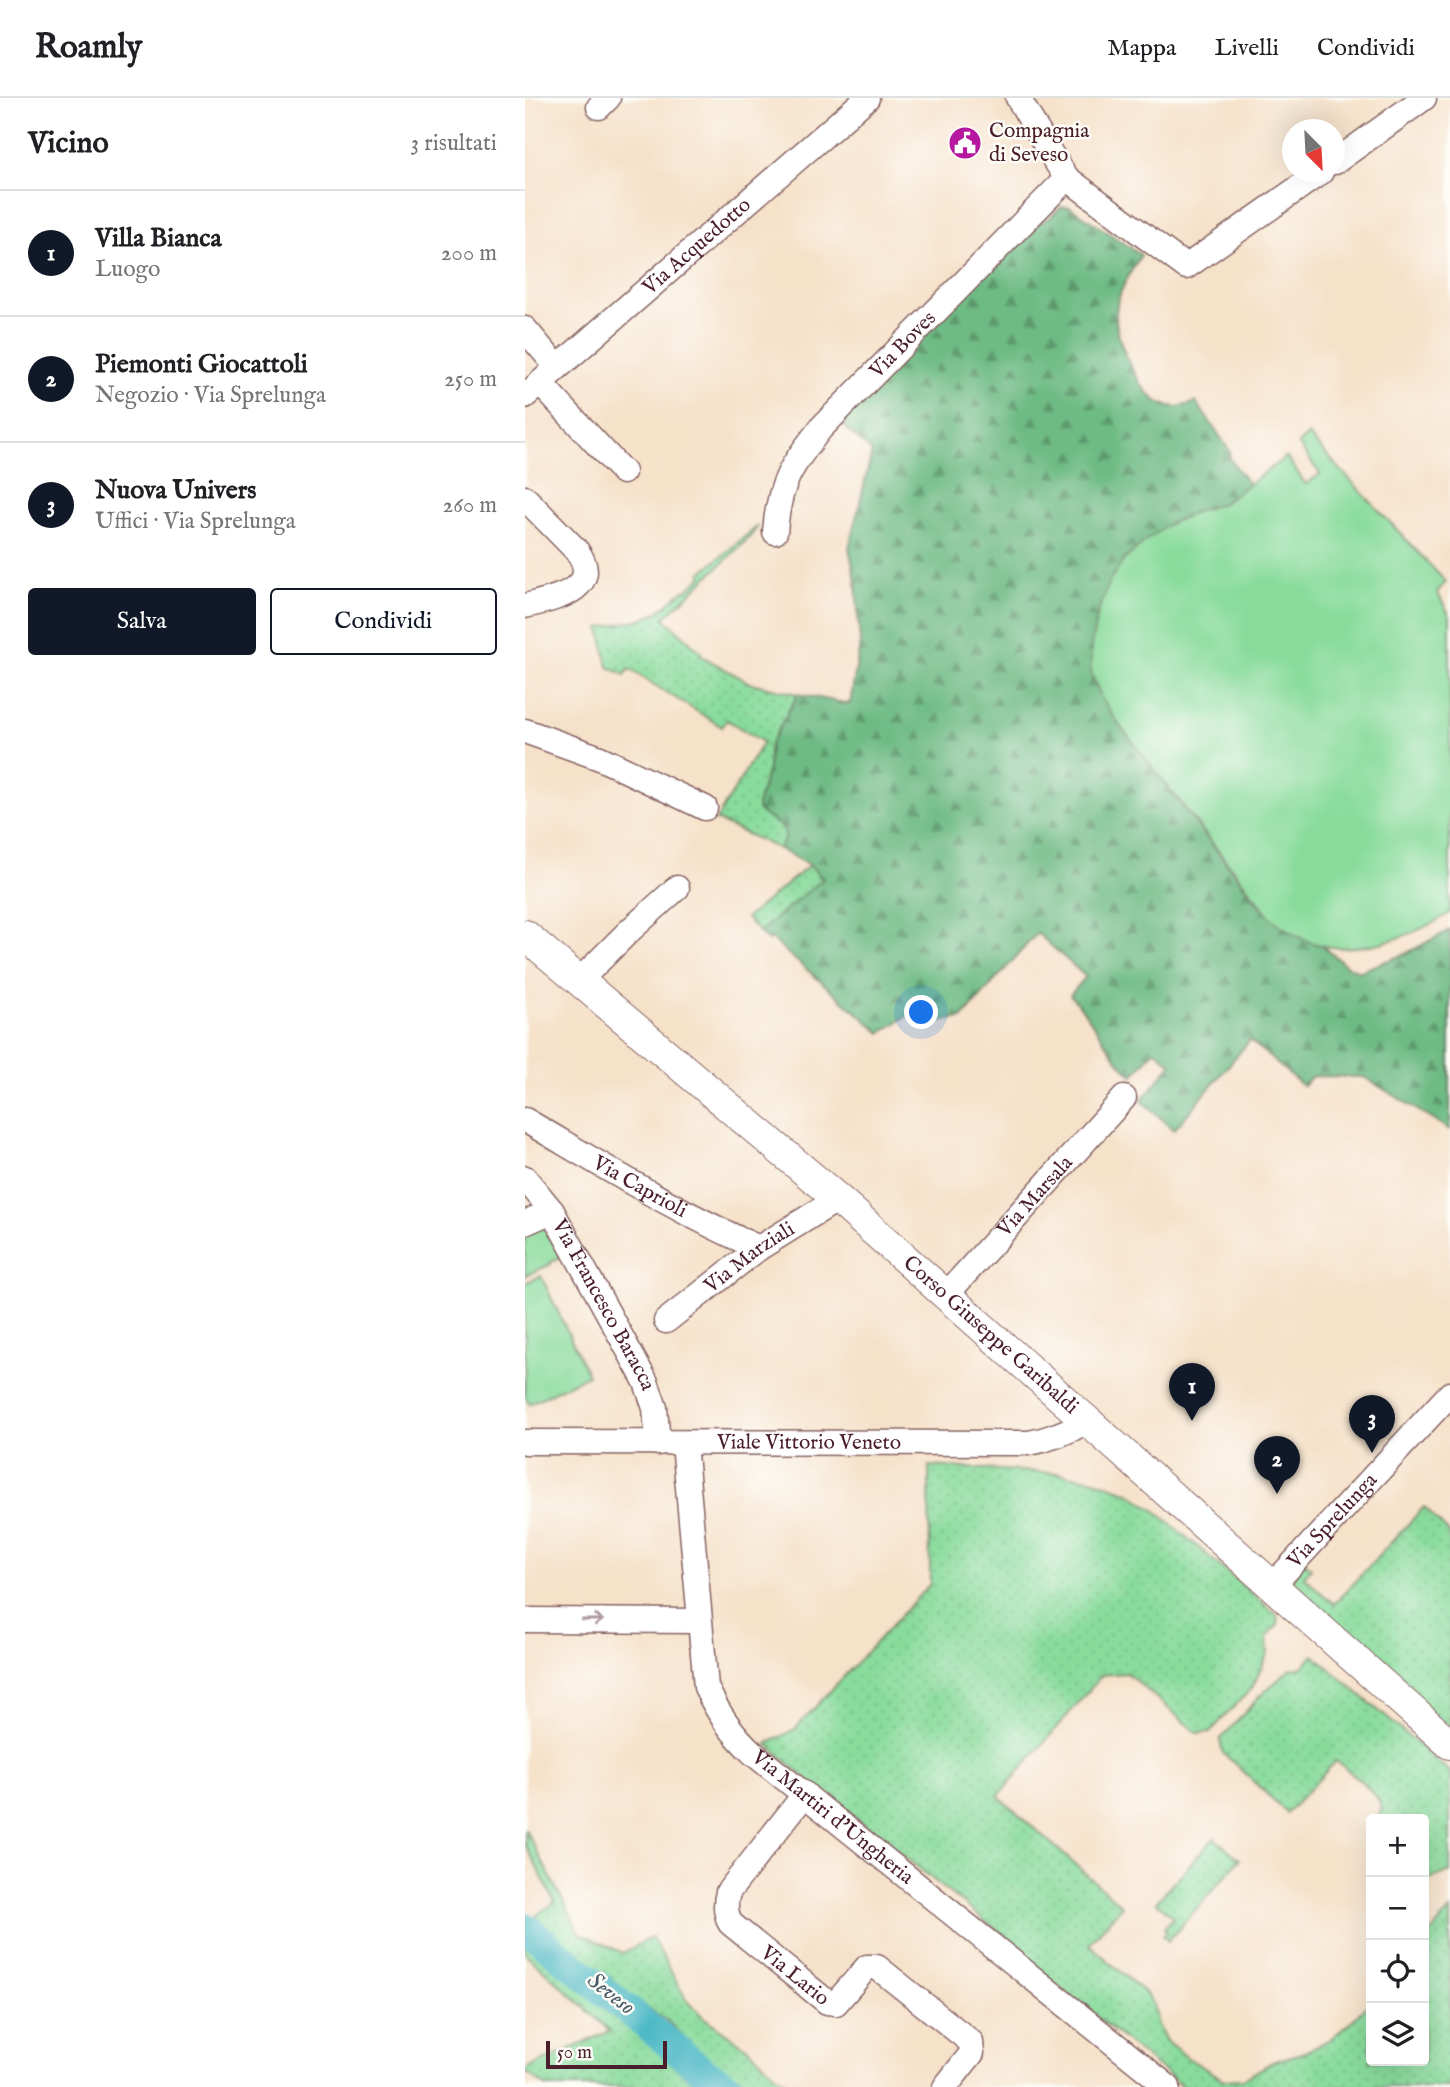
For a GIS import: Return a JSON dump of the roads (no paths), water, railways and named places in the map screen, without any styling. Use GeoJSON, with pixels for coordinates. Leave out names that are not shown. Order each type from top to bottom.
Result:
{"type":"FeatureCollection","features":[{"type":"Feature","properties":{"kind":"main road","name":"Corso Giuseppe Garibaldi"},"geometry":{"type":"LineString","coordinates":[[525,935],[838,1199],[1450,1744]]}},
{"type":"Feature","properties":{"kind":"street","name":"Via Acquedotto"},"geometry":{"type":"LineString","coordinates":[[541,382],[867,98]]}},
{"type":"Feature","properties":{"kind":"street"},"geometry":{"type":"LineString","coordinates":[[1018,98],[1067,178],[1187,267],[1307,182]]}},
{"type":"Feature","properties":{"kind":"street"},"geometry":{"type":"LineString","coordinates":[[1345,155],[1424,98]]}},
{"type":"Feature","properties":{"kind":"street","name":"Via Boves"},"geometry":{"type":"LineString","coordinates":[[775,531],[777,508],[784,482],[821,428],[1067,178]]}},
{"type":"Feature","properties":{"kind":"street"},"geometry":{"type":"LineString","coordinates":[[525,329],[541,382],[623,472]]}},
{"type":"Feature","properties":{"kind":"street"},"geometry":{"type":"LineString","coordinates":[[525,498],[577,551],[585,573],[580,584],[573,590],[525,606]]}},
{"type":"Feature","properties":{"kind":"street"},"geometry":{"type":"LineString","coordinates":[[525,731],[600,758],[705,807]]}},
{"type":"Feature","properties":{"kind":"street"},"geometry":{"type":"LineString","coordinates":[[580,980],[677,888]]}},
{"type":"Feature","properties":{"kind":"street","name":"Via Marsala"},"geometry":{"type":"LineString","coordinates":[[946,1295],[1124,1098]]}},
{"type":"Feature","properties":{"kind":"street","name":"Via Caprioli"},"geometry":{"type":"LineString","coordinates":[[525,1120],[659,1199],[759,1248]]}},
{"type":"Feature","properties":{"kind":"street","name":"Via Francesco Baracca"},"geometry":{"type":"LineString","coordinates":[[525,1178],[552,1211],[646,1382],[655,1408],[658,1443]]}},
{"type":"Feature","properties":{"kind":"street","name":"Via Marziali"},"geometry":{"type":"LineString","coordinates":[[666,1321],[759,1248],[838,1199]]}},
{"type":"Feature","properties":{"kind":"street"},"geometry":{"type":"LineString","coordinates":[[525,1223],[552,1211]]}},
{"type":"Feature","properties":{"kind":"street","name":"Via Sprelunga"},"geometry":{"type":"LineString","coordinates":[[1272,1586],[1450,1394]]}},
{"type":"Feature","properties":{"kind":"street","name":"Viale Vittorio Veneto"},"geometry":{"type":"LineString","coordinates":[[525,1442],[1029,1443],[1049,1440],[1087,1421]]}},
{"type":"Feature","properties":{"kind":"street","name":"Via Martiri d'Ungheria"},"geometry":{"type":"LineString","coordinates":[[684,1443],[706,1687],[725,1723],[754,1754],[1159,2084]]}},
{"type":"Feature","properties":{"kind":"street"},"geometry":{"type":"LineString","coordinates":[[525,1620],[699,1620]]}},
{"type":"Feature","properties":{"kind":"street","name":"Via Lario"},"geometry":{"type":"LineString","coordinates":[[805,1794],[729,1892],[725,1903],[730,1923],[827,2003],[836,2003],[867,1967],[877,1967],[971,2042],[972,2053],[945,2087]]}},
{"type":"Feature","properties":{"kind":"waterway","name":"Seveso"},"geometry":{"type":"LineString","coordinates":[[525,1927],[704,2072],[729,2087]]}},
{"type":"Feature","properties":{"kind":"place","name":"Compagnia di Seveso"},"geometry":{"type":"Point","coordinates":[965,143]}},
{"type":"Feature","properties":{"kind":"place","name":"Villa Bianca"},"geometry":{"type":"Point","coordinates":[1192,1421]}},
{"type":"Feature","properties":{"kind":"place","name":"Nuova Univers"},"geometry":{"type":"Point","coordinates":[1372,1453]}},
{"type":"Feature","properties":{"kind":"place","name":"Piemonti Giocattoli"},"geometry":{"type":"Point","coordinates":[1277,1494]}}]}
